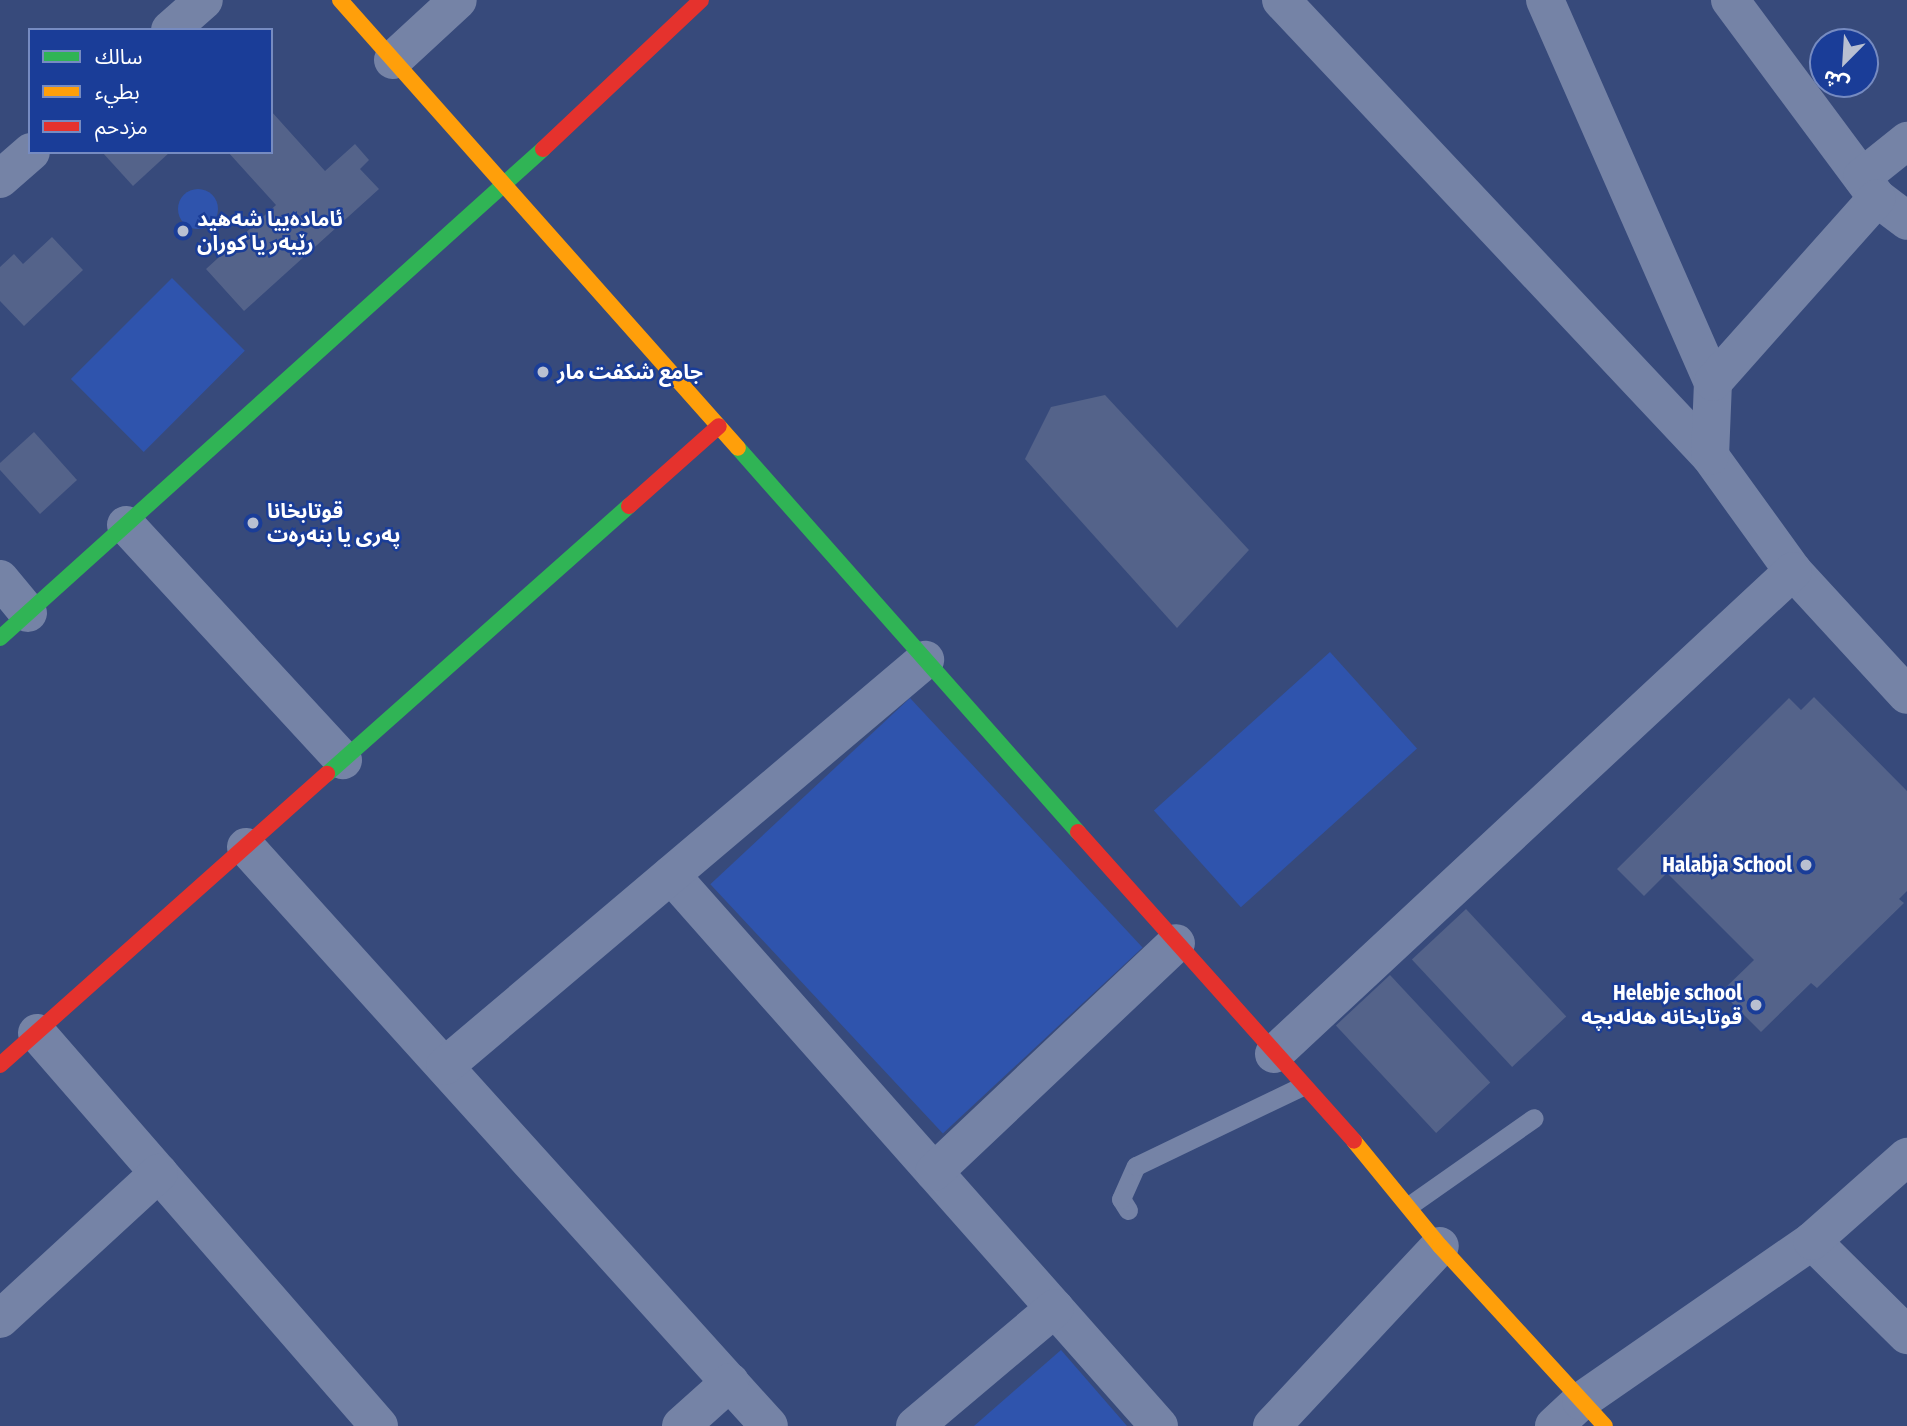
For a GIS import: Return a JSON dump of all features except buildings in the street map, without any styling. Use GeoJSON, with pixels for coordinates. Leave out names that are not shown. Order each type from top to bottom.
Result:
{"type":"FeatureCollection","features":[{"type":"Feature","properties":{"kind":"street"},"geometry":{"type":"LineString","coordinates":[[172,28],[204,0]]}},
{"type":"Feature","properties":{"kind":"street"},"geometry":{"type":"LineString","coordinates":[[340,0],[1176,943],[1300,1087],[1410,1205],[1440,1246],[1580,1418],[1812,1241],[1907,1157]]}},
{"type":"Feature","properties":{"kind":"street"},"geometry":{"type":"LineString","coordinates":[[393,60],[458,0]]}},
{"type":"Feature","properties":{"kind":"street"},"geometry":{"type":"LineString","coordinates":[[0,638],[504,185],[701,0]]}},
{"type":"Feature","properties":{"kind":"street"},"geometry":{"type":"LineString","coordinates":[[1281,0],[1710,456],[1793,571],[1907,695]]}},
{"type":"Feature","properties":{"kind":"street"},"geometry":{"type":"LineString","coordinates":[[1545,0],[1713,383],[1710,456]]}},
{"type":"Feature","properties":{"kind":"street"},"geometry":{"type":"LineString","coordinates":[[1730,0],[1870,187],[1907,220]]}},
{"type":"Feature","properties":{"kind":"street"},"geometry":{"type":"LineString","coordinates":[[1713,383],[1907,141]]}},
{"type":"Feature","properties":{"kind":"street"},"geometry":{"type":"LineString","coordinates":[[0,179],[29,154]]}},
{"type":"Feature","properties":{"kind":"street"},"geometry":{"type":"LineString","coordinates":[[0,1065],[719,426]]}},
{"type":"Feature","properties":{"kind":"street"},"geometry":{"type":"LineString","coordinates":[[126,525],[343,760]]}},
{"type":"Feature","properties":{"kind":"street"},"geometry":{"type":"LineString","coordinates":[[1274,1054],[1793,571]]}},
{"type":"Feature","properties":{"kind":"street"},"geometry":{"type":"LineString","coordinates":[[0,579],[28,613]]}},
{"type":"Feature","properties":{"kind":"street"},"geometry":{"type":"LineString","coordinates":[[445,1066],[925,660]]}},
{"type":"Feature","properties":{"kind":"street"},"geometry":{"type":"LineString","coordinates":[[246,847],[769,1426]]}},
{"type":"Feature","properties":{"kind":"street"},"geometry":{"type":"LineString","coordinates":[[671,875],[1158,1426]]}},
{"type":"Feature","properties":{"kind":"street"},"geometry":{"type":"LineString","coordinates":[[934,1172],[1176,943]]}},
{"type":"Feature","properties":{"kind":"street"},"geometry":{"type":"LineString","coordinates":[[37,1033],[379,1426]]}},
{"type":"Feature","properties":{"kind":"street"},"geometry":{"type":"LineString","coordinates":[[0,1319],[159,1173]]}},
{"type":"Feature","properties":{"kind":"street"},"geometry":{"type":"LineString","coordinates":[[1812,1241],[1907,1334]]}},
{"type":"Feature","properties":{"kind":"street"},"geometry":{"type":"LineString","coordinates":[[1272,1426],[1440,1246]]}},
{"type":"Feature","properties":{"kind":"street"},"geometry":{"type":"LineString","coordinates":[[915,1426],[1055,1308]]}},
{"type":"Feature","properties":{"kind":"street"},"geometry":{"type":"LineString","coordinates":[[681,1426],[730,1382]]}},
{"type":"Feature","properties":{"kind":"lane"},"geometry":{"type":"LineString","coordinates":[[1128,1210],[1121,1199],[1136,1166],[1300,1087]]}},
{"type":"Feature","properties":{"kind":"lane"},"geometry":{"type":"LineString","coordinates":[[1410,1205],[1534,1118]]}},
{"type":"Feature","properties":{"kind":"shaded area"},"geometry":{"type":"Polygon","coordinates":[[[198,189],[206,190],[212,195],[217,201],[217,217],[212,223],[206,228],[198,229],[190,228],[184,223],[179,217],[178,209],[179,201],[184,195],[190,190],[198,189]]]}},
{"type":"Feature","properties":{"kind":"shaded area"},"geometry":{"type":"Polygon","coordinates":[[[172,278],[245,351],[144,452],[71,379],[172,278]]]}},
{"type":"Feature","properties":{"kind":"shaded area"},"geometry":{"type":"Polygon","coordinates":[[[1330,652],[1417,749],[1241,907],[1154,811],[1330,652]]]}},
{"type":"Feature","properties":{"kind":"shaded area"},"geometry":{"type":"Polygon","coordinates":[[[910,698],[1143,947],[943,1134],[710,884],[910,698]]]}},
{"type":"Feature","properties":{"kind":"shaded area"},"geometry":{"type":"Polygon","coordinates":[[[1061,1350],[1127,1426],[974,1426],[1061,1350]]]}},
{"type":"Feature","properties":{"kind":"traffic: fast"},"geometry":{"type":"LineString","coordinates":[[0,638],[543,149]]}},
{"type":"Feature","properties":{"kind":"traffic: fast"},"geometry":{"type":"LineString","coordinates":[[738,448],[1078,832]]}},
{"type":"Feature","properties":{"kind":"traffic: fast"},"geometry":{"type":"LineString","coordinates":[[327,774],[629,506]]}},
{"type":"Feature","properties":{"kind":"traffic: slow"},"geometry":{"type":"LineString","coordinates":[[340,0],[738,448]]}},
{"type":"Feature","properties":{"kind":"traffic: slow"},"geometry":{"type":"LineString","coordinates":[[1354,1141],[1440,1246],[1605,1426]]}},
{"type":"Feature","properties":{"kind":"traffic: jam"},"geometry":{"type":"LineString","coordinates":[[543,149],[701,0]]}},
{"type":"Feature","properties":{"kind":"traffic: jam"},"geometry":{"type":"LineString","coordinates":[[629,506],[719,426]]}},
{"type":"Feature","properties":{"kind":"traffic: jam"},"geometry":{"type":"LineString","coordinates":[[0,1065],[327,774]]}},
{"type":"Feature","properties":{"kind":"traffic: jam"},"geometry":{"type":"LineString","coordinates":[[1078,832],[1354,1141]]}},
{"type":"Feature","properties":{"kind":"place","name":"ئامادەییا شەهید رێبەر یا کوران"},"geometry":{"type":"Point","coordinates":[183,231]}},
{"type":"Feature","properties":{"kind":"place","name":"جامع شكفت مار"},"geometry":{"type":"Point","coordinates":[543,372]}},
{"type":"Feature","properties":{"kind":"place","name":"قوتابخانا پەری یا بنەرەت"},"geometry":{"type":"Point","coordinates":[253,523]}},
{"type":"Feature","properties":{"kind":"place","name":"Halabja School"},"geometry":{"type":"Point","coordinates":[1806,865]}},
{"type":"Feature","properties":{"kind":"place","name":"Helebje school قوتابخانە هەلەبچە"},"geometry":{"type":"Point","coordinates":[1756,1005]}}]}
